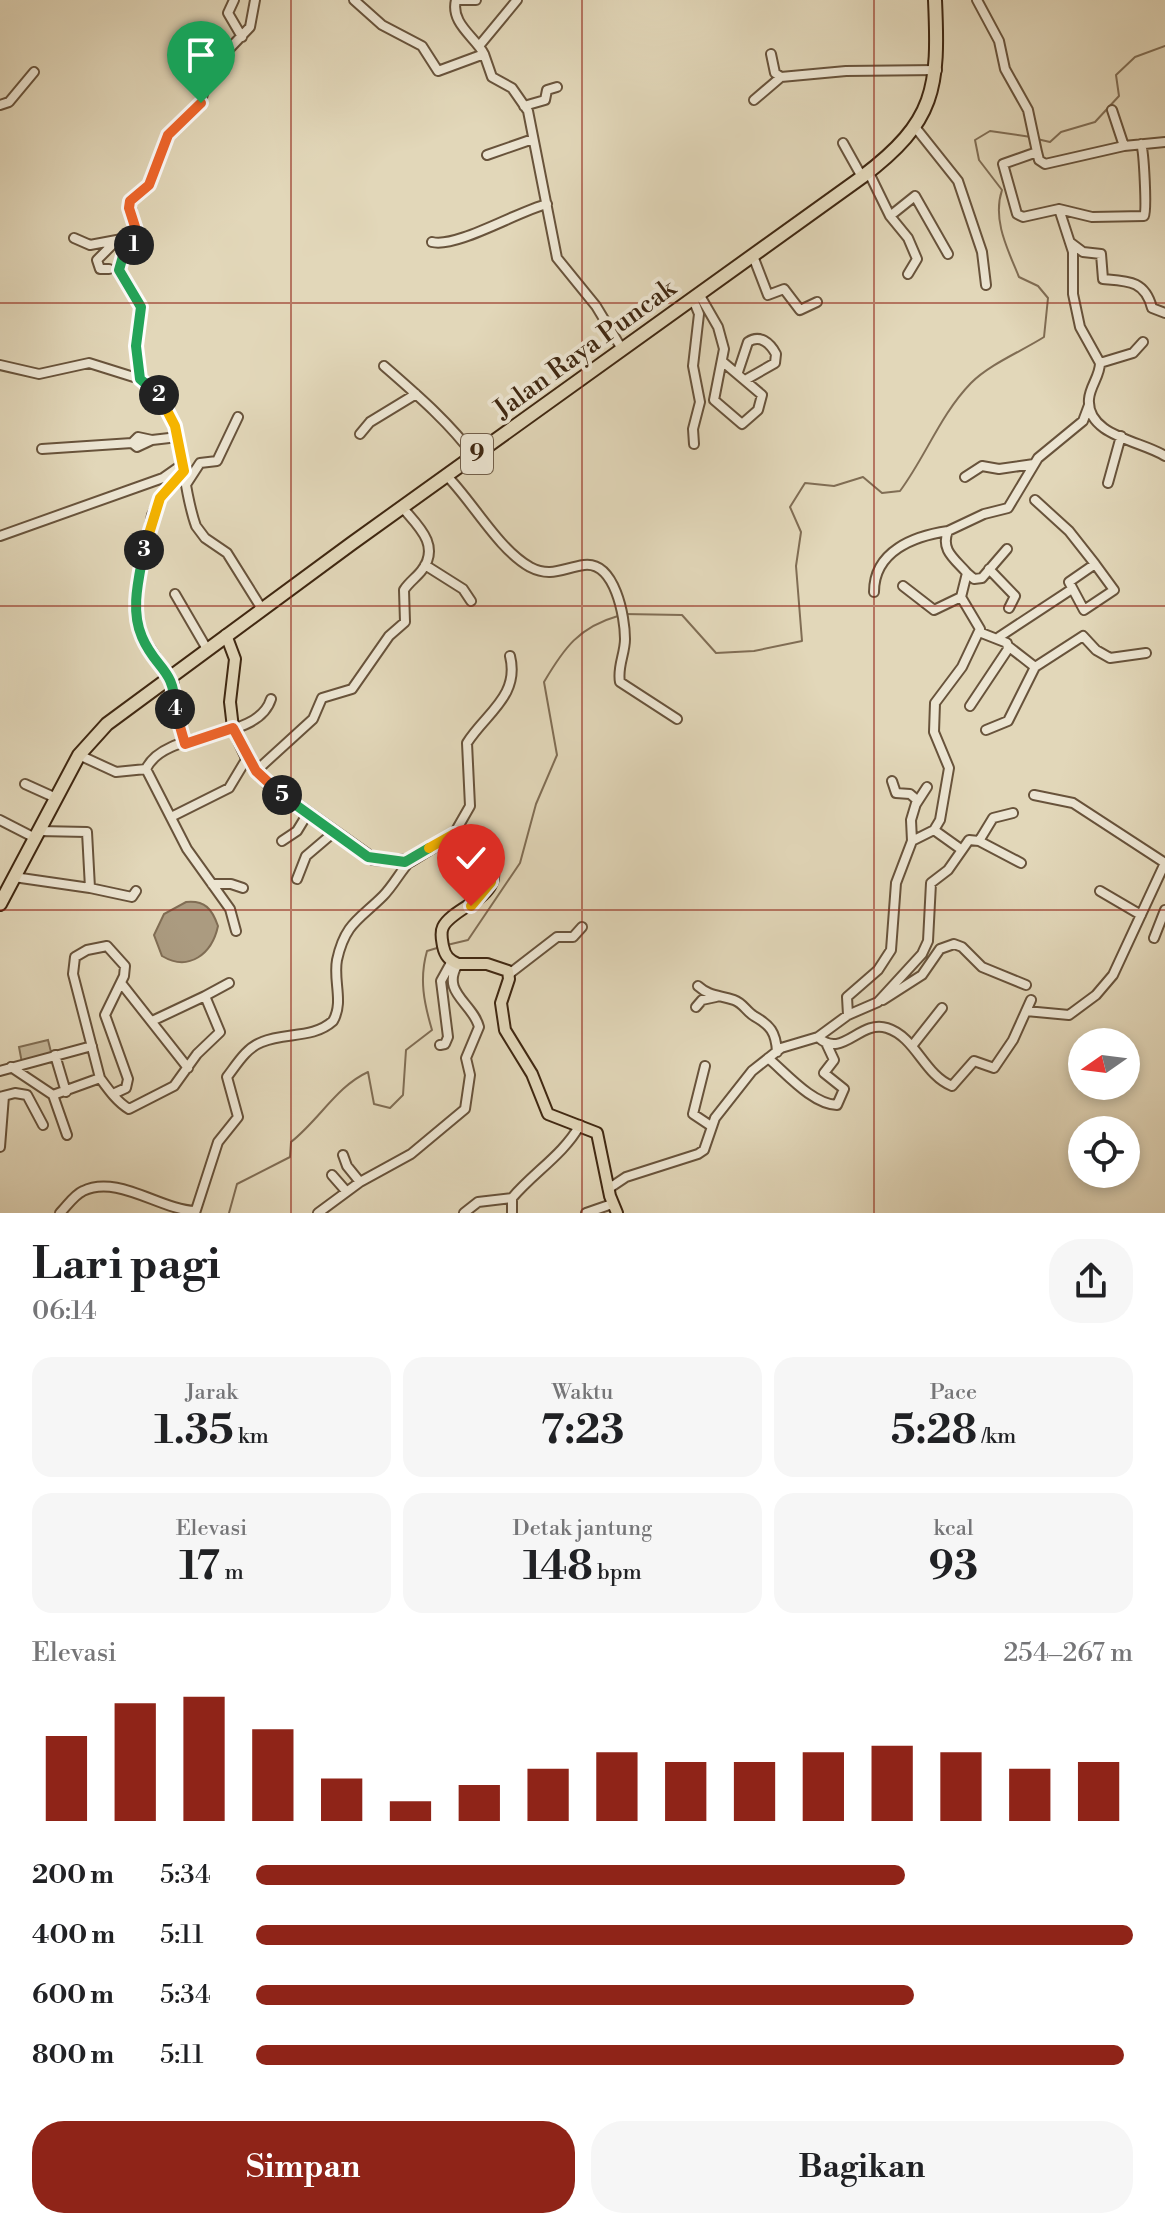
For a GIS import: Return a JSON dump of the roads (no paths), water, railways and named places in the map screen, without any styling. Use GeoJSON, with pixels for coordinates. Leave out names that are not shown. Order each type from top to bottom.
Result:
{"type":"FeatureCollection","features":[{"type":"Feature","properties":{"kind":"highway","name":"Jalan Raya Puncak"},"geometry":{"type":"LineString","coordinates":[[0,904],[79,755],[107,724],[446,475],[866,175],[915,127],[935,85],[935,0]]}},
{"type":"Feature","properties":{"kind":"main road"},"geometry":{"type":"LineString","coordinates":[[226,635],[235,659],[230,702],[233,728],[256,771],[368,857],[410,861],[454,834],[477,845],[489,862],[492,878],[477,902],[444,924],[442,938],[452,959],[503,968],[509,974],[501,1010],[509,1041],[532,1074],[548,1114],[598,1135],[615,1209]]}},
{"type":"Feature","properties":{"kind":"street"},"geometry":{"type":"LineString","coordinates":[[234,0],[228,15],[242,37]]}},
{"type":"Feature","properties":{"kind":"street"},"geometry":{"type":"LineString","coordinates":[[138,236],[129,208],[130,201],[149,185],[168,135],[199,108],[211,68],[251,24],[255,0]]}},
{"type":"Feature","properties":{"kind":"street"},"geometry":{"type":"LineString","coordinates":[[355,0],[382,25],[421,45],[438,71],[481,50],[517,0]]}},
{"type":"Feature","properties":{"kind":"street"},"geometry":{"type":"LineString","coordinates":[[476,0],[456,0],[455,9],[463,30],[481,50],[492,77],[512,88],[524,106],[559,262],[596,306],[622,349]]}},
{"type":"Feature","properties":{"kind":"street"},"geometry":{"type":"LineString","coordinates":[[977,0],[999,41],[1005,69],[1028,110],[1039,160],[1045,164],[1124,146],[1165,142]]}},
{"type":"Feature","properties":{"kind":"street"},"geometry":{"type":"LineString","coordinates":[[771,54],[776,75],[781,77],[846,71],[937,70]]}},
{"type":"Feature","properties":{"kind":"street"},"geometry":{"type":"LineString","coordinates":[[0,105],[9,102],[34,72]]}},
{"type":"Feature","properties":{"kind":"street"},"geometry":{"type":"LineString","coordinates":[[754,100],[781,77]]}},
{"type":"Feature","properties":{"kind":"street"},"geometry":{"type":"LineString","coordinates":[[524,106],[545,100],[547,90],[557,87]]}},
{"type":"Feature","properties":{"kind":"street"},"geometry":{"type":"LineString","coordinates":[[1112,110],[1124,146]]}},
{"type":"Feature","properties":{"kind":"street"},"geometry":{"type":"LineString","coordinates":[[915,127],[958,181],[982,252],[986,285]]}},
{"type":"Feature","properties":{"kind":"street"},"geometry":{"type":"LineString","coordinates":[[487,155],[533,139]]}},
{"type":"Feature","properties":{"kind":"street"},"geometry":{"type":"LineString","coordinates":[[843,143],[890,216],[908,238],[917,259],[908,274]]}},
{"type":"Feature","properties":{"kind":"street"},"geometry":{"type":"LineString","coordinates":[[1035,143],[1003,164],[1017,214],[1021,217],[1059,209],[1092,217],[1144,216],[1147,210],[1142,183],[1145,157],[1141,144]]}},
{"type":"Feature","properties":{"kind":"street"},"geometry":{"type":"LineString","coordinates":[[890,216],[915,196],[948,254]]}},
{"type":"Feature","properties":{"kind":"street"},"geometry":{"type":"LineString","coordinates":[[432,242],[456,241],[515,213],[547,204]]}},
{"type":"Feature","properties":{"kind":"street"},"geometry":{"type":"LineString","coordinates":[[874,592],[877,573],[894,551],[916,536],[948,531],[984,514],[1008,508],[1049,445],[1083,421],[1100,363],[1077,316],[1071,243],[1059,209]]}},
{"type":"Feature","properties":{"kind":"street"},"geometry":{"type":"LineString","coordinates":[[74,238],[86,245],[138,236]]}},
{"type":"Feature","properties":{"kind":"street"},"geometry":{"type":"LineString","coordinates":[[138,236],[123,257],[119,270],[141,307],[136,346],[140,379]]}},
{"type":"Feature","properties":{"kind":"street"},"geometry":{"type":"LineString","coordinates":[[109,269],[99,268],[98,257],[121,239]]}},
{"type":"Feature","properties":{"kind":"street"},"geometry":{"type":"LineString","coordinates":[[1071,243],[1083,252],[1101,254],[1104,280],[1124,279],[1140,286],[1149,295],[1152,308],[1165,313]]}},
{"type":"Feature","properties":{"kind":"street"},"geometry":{"type":"LineString","coordinates":[[753,256],[768,295],[784,289],[800,310],[817,302]]}},
{"type":"Feature","properties":{"kind":"street"},"geometry":{"type":"LineString","coordinates":[[696,296],[720,331],[723,362],[714,401],[741,424],[753,417],[762,402],[761,392],[723,362]]}},
{"type":"Feature","properties":{"kind":"street"},"geometry":{"type":"LineString","coordinates":[[694,444],[693,429],[700,402],[693,366],[699,314],[696,296]]}},
{"type":"Feature","properties":{"kind":"street"},"geometry":{"type":"LineString","coordinates":[[738,372],[748,342],[754,339],[766,341],[776,354],[775,363],[747,379]]}},
{"type":"Feature","properties":{"kind":"street"},"geometry":{"type":"LineString","coordinates":[[1100,363],[1133,353],[1143,342]]}},
{"type":"Feature","properties":{"kind":"street"},"geometry":{"type":"LineString","coordinates":[[0,365],[39,374],[89,363],[140,379],[162,398],[178,437],[199,532],[227,553],[262,609]]}},
{"type":"Feature","properties":{"kind":"street"},"geometry":{"type":"LineString","coordinates":[[384,366],[416,394],[436,417],[451,425],[474,456]]}},
{"type":"Feature","properties":{"kind":"street"},"geometry":{"type":"LineString","coordinates":[[360,434],[370,422],[416,394]]}},
{"type":"Feature","properties":{"kind":"street"},"geometry":{"type":"LineString","coordinates":[[1089,404],[1101,428],[1165,456]]}},
{"type":"Feature","properties":{"kind":"street"},"geometry":{"type":"LineString","coordinates":[[187,483],[200,463],[217,461],[238,417]]}},
{"type":"Feature","properties":{"kind":"street"},"geometry":{"type":"LineString","coordinates":[[1108,483],[1121,436]]}},
{"type":"Feature","properties":{"kind":"street"},"geometry":{"type":"LineString","coordinates":[[42,449],[132,443],[141,446],[152,440],[178,437]]}},
{"type":"Feature","properties":{"kind":"street"},"geometry":{"type":"LineString","coordinates":[[965,477],[982,466],[999,469],[1034,464]]}},
{"type":"Feature","properties":{"kind":"street"},"geometry":{"type":"LineString","coordinates":[[0,536],[163,478],[184,467]]}},
{"type":"Feature","properties":{"kind":"street"},"geometry":{"type":"LineString","coordinates":[[184,467],[166,489],[152,515],[136,599],[140,633],[170,676],[175,689],[175,713],[185,744]]}},
{"type":"Feature","properties":{"kind":"street"},"geometry":{"type":"LineString","coordinates":[[446,475],[506,548],[527,565],[553,573],[592,565],[605,575],[620,605],[622,617],[625,641],[620,682],[677,719]]}},
{"type":"Feature","properties":{"kind":"street"},"geometry":{"type":"LineString","coordinates":[[1035,500],[1069,531],[1095,564],[1113,592],[1084,610],[1069,582],[1095,564]]}},
{"type":"Feature","properties":{"kind":"street"},"geometry":{"type":"LineString","coordinates":[[256,771],[313,719],[322,698],[354,688],[389,636],[405,622],[404,590],[425,565],[430,550],[428,539],[402,507]]}},
{"type":"Feature","properties":{"kind":"street"},"geometry":{"type":"LineString","coordinates":[[948,531],[945,548],[967,573],[978,580],[1007,549]]}},
{"type":"Feature","properties":{"kind":"street"},"geometry":{"type":"LineString","coordinates":[[425,565],[463,589],[471,601]]}},
{"type":"Feature","properties":{"kind":"street"},"geometry":{"type":"LineString","coordinates":[[989,569],[1015,596],[1009,608]]}},
{"type":"Feature","properties":{"kind":"street"},"geometry":{"type":"LineString","coordinates":[[912,841],[934,830],[940,820],[949,768],[935,738],[935,703],[959,672],[979,632],[979,625],[961,597],[967,573]]}},
{"type":"Feature","properties":{"kind":"street"},"geometry":{"type":"LineString","coordinates":[[903,586],[934,610],[961,597]]}},
{"type":"Feature","properties":{"kind":"street"},"geometry":{"type":"LineString","coordinates":[[999,637],[1072,589]]}},
{"type":"Feature","properties":{"kind":"street"},"geometry":{"type":"LineString","coordinates":[[175,594],[207,649]]}},
{"type":"Feature","properties":{"kind":"street"},"geometry":{"type":"LineString","coordinates":[[979,632],[999,637],[1035,667]]}},
{"type":"Feature","properties":{"kind":"street"},"geometry":{"type":"LineString","coordinates":[[986,730],[1008,721],[1035,667],[1083,636],[1096,650],[1110,658],[1146,653]]}},
{"type":"Feature","properties":{"kind":"street"},"geometry":{"type":"LineString","coordinates":[[970,706],[1008,646]]}},
{"type":"Feature","properties":{"kind":"street"},"geometry":{"type":"LineString","coordinates":[[454,834],[470,806],[465,762],[467,743],[504,700],[512,675],[510,656]]}},
{"type":"Feature","properties":{"kind":"street"},"geometry":{"type":"LineString","coordinates":[[146,769],[151,761],[185,744],[260,719],[271,699]]}},
{"type":"Feature","properties":{"kind":"street"},"geometry":{"type":"LineString","coordinates":[[79,755],[116,772],[146,769]]}},
{"type":"Feature","properties":{"kind":"street"},"geometry":{"type":"LineString","coordinates":[[171,817],[229,788],[247,758]]}},
{"type":"Feature","properties":{"kind":"street"},"geometry":{"type":"LineString","coordinates":[[146,769],[171,817],[230,909],[236,931]]}},
{"type":"Feature","properties":{"kind":"street"},"geometry":{"type":"LineString","coordinates":[[892,781],[894,791],[914,796],[916,804]]}},
{"type":"Feature","properties":{"kind":"street"},"geometry":{"type":"LineString","coordinates":[[25,784],[56,798]]}},
{"type":"Feature","properties":{"kind":"street"},"geometry":{"type":"LineString","coordinates":[[848,1015],[845,1003],[848,995],[878,970],[890,953],[898,874],[912,841],[911,820],[916,804],[927,787]]}},
{"type":"Feature","properties":{"kind":"street"},"geometry":{"type":"LineString","coordinates":[[1026,1011],[1069,1015],[1096,995],[1115,972],[1141,915],[1162,883],[1165,863],[1073,803],[1034,795]]}},
{"type":"Feature","properties":{"kind":"street"},"geometry":{"type":"LineString","coordinates":[[282,841],[297,831],[308,813]]}},
{"type":"Feature","properties":{"kind":"street"},"geometry":{"type":"LineString","coordinates":[[979,841],[993,818],[1013,813]]}},
{"type":"Feature","properties":{"kind":"street"},"geometry":{"type":"LineString","coordinates":[[0,820],[37,834],[87,831],[92,872],[90,888]]}},
{"type":"Feature","properties":{"kind":"street"},"geometry":{"type":"LineString","coordinates":[[934,830],[962,850]]}},
{"type":"Feature","properties":{"kind":"street"},"geometry":{"type":"LineString","coordinates":[[297,879],[306,856],[333,833]]}},
{"type":"Feature","properties":{"kind":"street"},"geometry":{"type":"LineString","coordinates":[[878,1002],[925,950],[931,883],[948,870],[969,840],[979,841],[1021,863]]}},
{"type":"Feature","properties":{"kind":"street"},"geometry":{"type":"LineString","coordinates":[[60,1213],[78,1194],[97,1188],[130,1193],[181,1211],[195,1212],[219,1140],[238,1117],[227,1077],[242,1057],[262,1042],[314,1032],[333,1021],[339,1002],[337,962],[356,916],[385,895],[410,861]]}},
{"type":"Feature","properties":{"kind":"street"},"geometry":{"type":"LineString","coordinates":[[14,877],[132,897],[136,891]]}},
{"type":"Feature","properties":{"kind":"street"},"geometry":{"type":"LineString","coordinates":[[212,884],[231,884],[243,888]]}},
{"type":"Feature","properties":{"kind":"street"},"geometry":{"type":"LineString","coordinates":[[1100,891],[1141,915]]}},
{"type":"Feature","properties":{"kind":"street"},"geometry":{"type":"LineString","coordinates":[[1154,938],[1165,910]]}},
{"type":"Feature","properties":{"kind":"street"},"geometry":{"type":"LineString","coordinates":[[509,974],[557,937],[573,937],[582,927]]}},
{"type":"Feature","properties":{"kind":"street"},"geometry":{"type":"LineString","coordinates":[[608,1189],[626,1177],[682,1162],[704,1150],[711,1126],[747,1076],[772,1055],[818,1037],[848,1015],[915,981],[940,949],[954,944],[964,948],[985,969],[1026,985]]}},
{"type":"Feature","properties":{"kind":"street"},"geometry":{"type":"LineString","coordinates":[[113,1094],[124,1089],[128,1083],[105,1019],[125,966],[109,946],[87,950],[74,959],[73,974],[100,1078],[113,1094],[127,1108],[135,1109],[174,1086],[197,1054],[220,1032],[205,996]]}},
{"type":"Feature","properties":{"kind":"street"},"geometry":{"type":"LineString","coordinates":[[440,1045],[445,1044],[448,1037],[441,981],[452,959]]}},
{"type":"Feature","properties":{"kind":"street"},"geometry":{"type":"LineString","coordinates":[[318,1213],[360,1182],[411,1154],[465,1109],[470,1075],[466,1059],[470,1041],[479,1027],[453,987],[452,959]]}},
{"type":"Feature","properties":{"kind":"street"},"geometry":{"type":"LineString","coordinates":[[121,983],[188,1068]]}},
{"type":"Feature","properties":{"kind":"street"},"geometry":{"type":"LineString","coordinates":[[152,1021],[229,983]]}},
{"type":"Feature","properties":{"kind":"street"},"geometry":{"type":"LineString","coordinates":[[698,986],[717,997],[737,1001],[765,1020],[775,1034],[772,1055]]}},
{"type":"Feature","properties":{"kind":"street"},"geometry":{"type":"LineString","coordinates":[[696,1007],[702,1000],[717,997]]}},
{"type":"Feature","properties":{"kind":"street"},"geometry":{"type":"LineString","coordinates":[[826,1045],[837,1045],[880,1026],[896,1032],[931,1070],[952,1086],[974,1061],[994,1068],[1013,1040],[1031,1000]]}},
{"type":"Feature","properties":{"kind":"street"},"geometry":{"type":"LineString","coordinates":[[912,1046],[942,1008]]}},
{"type":"Feature","properties":{"kind":"street"},"geometry":{"type":"LineString","coordinates":[[772,1055],[801,1086],[828,1104],[837,1105],[844,1089],[824,1073],[834,1060],[818,1037]]}},
{"type":"Feature","properties":{"kind":"street"},"geometry":{"type":"LineString","coordinates":[[0,1071],[92,1046]]}},
{"type":"Feature","properties":{"kind":"street"},"geometry":{"type":"LineString","coordinates":[[55,1055],[66,1092]]}},
{"type":"Feature","properties":{"kind":"street"},"geometry":{"type":"LineString","coordinates":[[705,1066],[693,1114],[711,1126]]}},
{"type":"Feature","properties":{"kind":"street"},"geometry":{"type":"LineString","coordinates":[[11,1067],[53,1095],[67,1135]]}},
{"type":"Feature","properties":{"kind":"street"},"geometry":{"type":"LineString","coordinates":[[53,1095],[100,1078]]}},
{"type":"Feature","properties":{"kind":"street"},"geometry":{"type":"LineString","coordinates":[[0,1147],[2,1096],[19,1092],[27,1095],[43,1125]]}},
{"type":"Feature","properties":{"kind":"street"},"geometry":{"type":"LineString","coordinates":[[512,1213],[512,1198],[541,1166],[559,1155],[580,1125]]}},
{"type":"Feature","properties":{"kind":"street"},"geometry":{"type":"LineString","coordinates":[[343,1155],[345,1164],[360,1182]]}},
{"type":"Feature","properties":{"kind":"street"},"geometry":{"type":"LineString","coordinates":[[332,1175],[346,1191]]}},
{"type":"Feature","properties":{"kind":"street"},"geometry":{"type":"LineString","coordinates":[[464,1213],[467,1207],[484,1200],[512,1198]]}},
{"type":"Feature","properties":{"kind":"street"},"geometry":{"type":"LineString","coordinates":[[586,1213],[615,1209]]}},
{"type":"Feature","properties":{"kind":"waterway"},"geometry":{"type":"LineString","coordinates":[[1037,139],[1050,142],[1061,132],[1095,122],[1119,96],[1116,75],[1135,57],[1165,46]]}},
{"type":"Feature","properties":{"kind":"waterway"},"geometry":{"type":"LineString","coordinates":[[624,614],[682,615],[716,653],[754,651],[802,641],[796,566],[801,532],[790,507],[805,483],[834,486],[863,477],[882,493],[900,491],[950,408],[971,383],[1044,337],[1048,298],[1038,286],[1019,277],[1000,224],[1002,190],[979,160],[975,140],[990,131],[1031,137]]}},
{"type":"Feature","properties":{"kind":"waterway"},"geometry":{"type":"LineString","coordinates":[[447,945],[468,940],[520,863],[536,804],[557,755],[544,682],[574,640],[593,626],[618,616]]}},
{"type":"Feature","properties":{"kind":"waterway"},"geometry":{"type":"LineString","coordinates":[[229,1213],[237,1184],[290,1157],[291,1142],[337,1094],[357,1078],[368,1072],[374,1104],[390,1108],[403,1095],[406,1050],[432,1030],[425,1001],[423,971],[427,951],[437,948]]}}]}
